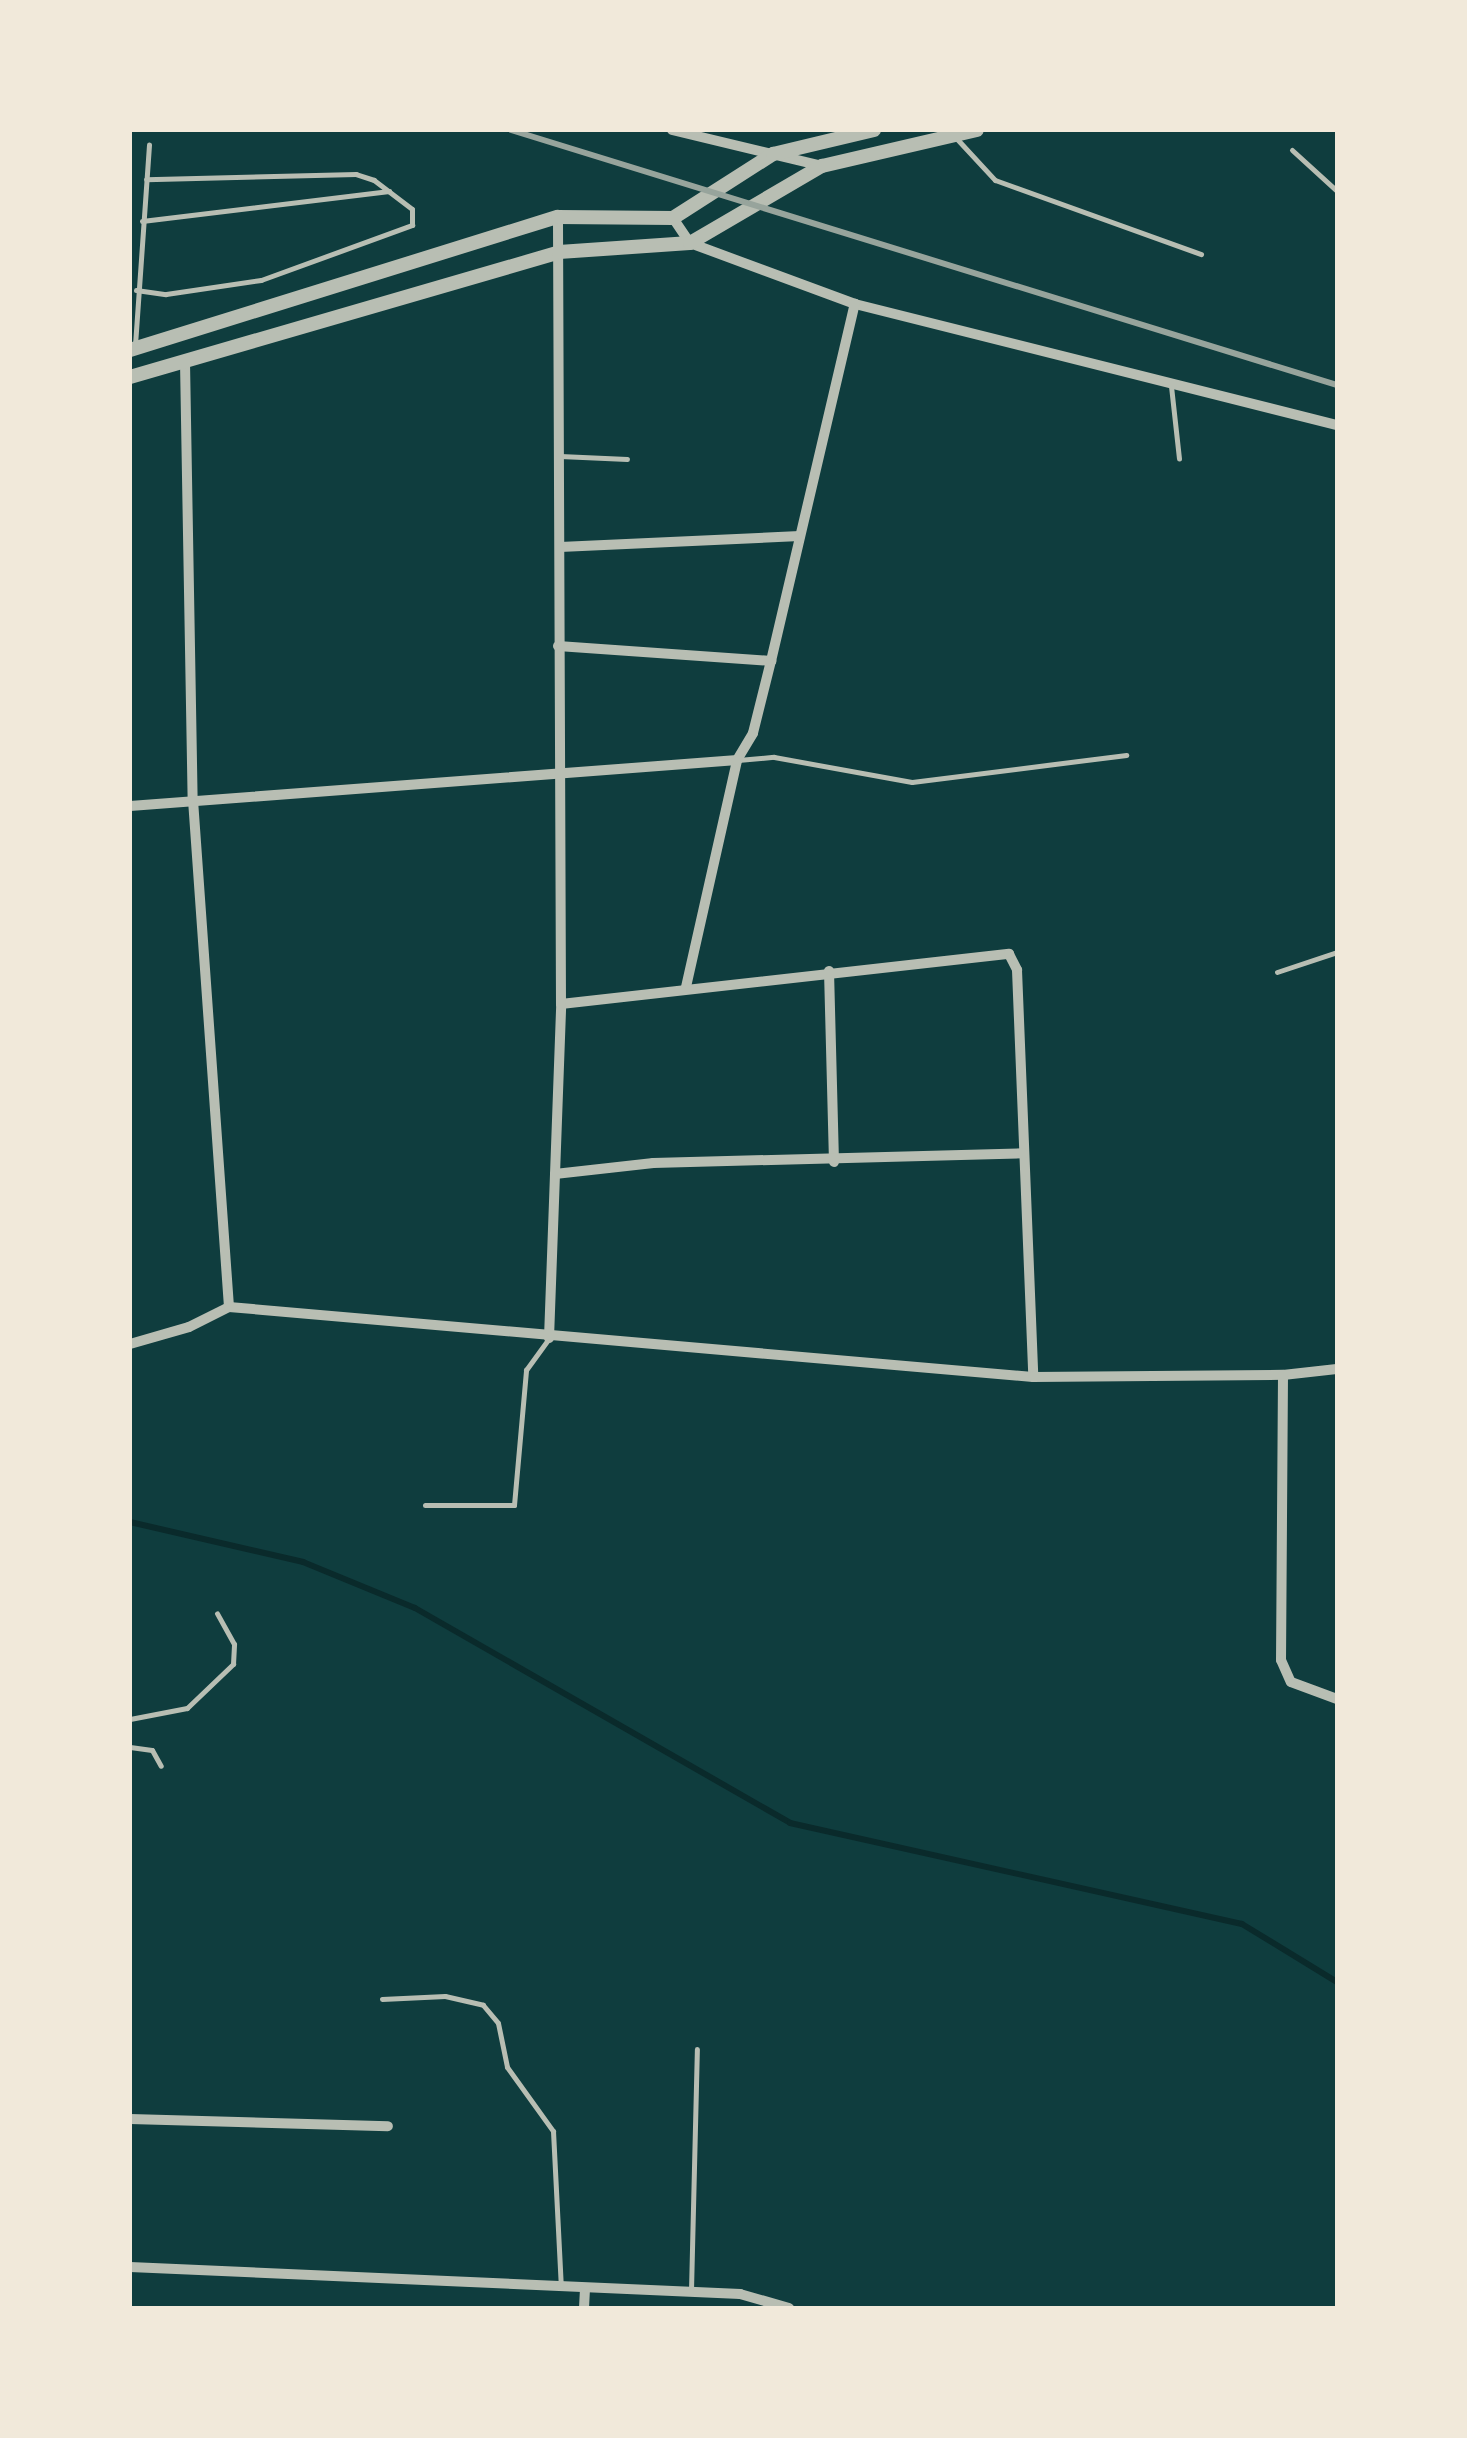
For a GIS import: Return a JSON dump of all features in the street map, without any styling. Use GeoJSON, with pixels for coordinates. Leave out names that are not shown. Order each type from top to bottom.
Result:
{"type":"FeatureCollection","features":[{"type":"Feature","properties":{"kind":"street"},"geometry":{"type":"LineString","coordinates":[[672,130],[822,166]]}},
{"type":"Feature","properties":{"kind":"street"},"geometry":{"type":"LineString","coordinates":[[132,349],[558,217],[673,218],[773,154],[874,130]]}},
{"type":"Feature","properties":{"kind":"street"},"geometry":{"type":"LineString","coordinates":[[690,242],[822,166],[977,130]]}},
{"type":"Feature","properties":{"kind":"street"},"geometry":{"type":"LineString","coordinates":[[549,1338],[561,1004],[557,770],[558,217]]}},
{"type":"Feature","properties":{"kind":"street"},"geometry":{"type":"LineString","coordinates":[[673,218],[690,242]]}},
{"type":"Feature","properties":{"kind":"street"},"geometry":{"type":"LineString","coordinates":[[130,378],[558,252],[690,242],[856,304],[1337,424]]}},
{"type":"Feature","properties":{"kind":"street"},"geometry":{"type":"LineString","coordinates":[[686,986],[737,760],[753,733],[856,304]]}},
{"type":"Feature","properties":{"kind":"street"},"geometry":{"type":"LineString","coordinates":[[185,362],[193,800],[228,1306]]}},
{"type":"Feature","properties":{"kind":"street"},"geometry":{"type":"LineString","coordinates":[[560,547],[800,536]]}},
{"type":"Feature","properties":{"kind":"street"},"geometry":{"type":"LineString","coordinates":[[558,646],[771,662]]}},
{"type":"Feature","properties":{"kind":"street"},"geometry":{"type":"LineString","coordinates":[[130,806],[557,770],[737,760]]}},
{"type":"Feature","properties":{"kind":"street"},"geometry":{"type":"LineString","coordinates":[[561,1004],[686,986],[1009,954],[1017,970],[1034,1377]]}},
{"type":"Feature","properties":{"kind":"street"},"geometry":{"type":"LineString","coordinates":[[829,971],[834,1162]]}},
{"type":"Feature","properties":{"kind":"street"},"geometry":{"type":"LineString","coordinates":[[555,1174],[653,1163],[834,1162],[1023,1153]]}},
{"type":"Feature","properties":{"kind":"street"},"geometry":{"type":"LineString","coordinates":[[130,1344],[189,1328],[228,1306],[549,1338],[1034,1377],[1283,1375],[1337,1368]]}},
{"type":"Feature","properties":{"kind":"street"},"geometry":{"type":"LineString","coordinates":[[1283,1375],[1281,1660],[1291,1682],[1337,1699]]}},
{"type":"Feature","properties":{"kind":"street"},"geometry":{"type":"LineString","coordinates":[[130,2119],[388,2126]]}},
{"type":"Feature","properties":{"kind":"street"},"geometry":{"type":"LineString","coordinates":[[130,2266],[585,2290],[740,2294],[789,2308]]}},
{"type":"Feature","properties":{"kind":"street"},"geometry":{"type":"LineString","coordinates":[[584,2308],[585,2290]]}},
{"type":"Feature","properties":{"kind":"street"},"geometry":{"type":"LineString","coordinates":[[740,2294],[740,2308]]}},
{"type":"Feature","properties":{"kind":"lane"},"geometry":{"type":"LineString","coordinates":[[955,136],[995,180],[1200,254]]}},
{"type":"Feature","properties":{"kind":"lane"},"geometry":{"type":"LineString","coordinates":[[132,349],[150,144]]}},
{"type":"Feature","properties":{"kind":"lane"},"geometry":{"type":"LineString","coordinates":[[1292,150],[1337,191]]}},
{"type":"Feature","properties":{"kind":"lane"},"geometry":{"type":"LineString","coordinates":[[136,290],[166,294],[261,280],[386,238],[412,225],[412,210],[389,191],[356,174],[146,179]]}},
{"type":"Feature","properties":{"kind":"lane"},"geometry":{"type":"LineString","coordinates":[[142,222],[389,191]]}},
{"type":"Feature","properties":{"kind":"lane"},"geometry":{"type":"LineString","coordinates":[[1172,384],[1179,459]]}},
{"type":"Feature","properties":{"kind":"lane"},"geometry":{"type":"LineString","coordinates":[[560,456],[628,459]]}},
{"type":"Feature","properties":{"kind":"lane"},"geometry":{"type":"LineString","coordinates":[[737,760],[774,757],[912,782],[1126,755]]}},
{"type":"Feature","properties":{"kind":"lane"},"geometry":{"type":"LineString","coordinates":[[1277,972],[1337,952]]}},
{"type":"Feature","properties":{"kind":"lane"},"geometry":{"type":"LineString","coordinates":[[425,1505],[514,1505],[526,1374],[549,1338]]}},
{"type":"Feature","properties":{"kind":"lane"},"geometry":{"type":"LineString","coordinates":[[130,1719],[187,1708],[233,1664],[234,1644],[217,1613]]}},
{"type":"Feature","properties":{"kind":"lane"},"geometry":{"type":"LineString","coordinates":[[130,1748],[152,1750],[161,1766]]}},
{"type":"Feature","properties":{"kind":"lane"},"geometry":{"type":"LineString","coordinates":[[382,2000],[445,1996],[483,2005],[498,2023],[507,2067],[553,2131],[561,2288]]}},
{"type":"Feature","properties":{"kind":"lane"},"geometry":{"type":"LineString","coordinates":[[691,2293],[697,2049]]}},
{"type":"Feature","properties":{"kind":"waterway"},"geometry":{"type":"LineString","coordinates":[[130,1522],[303,1562],[415,1608],[790,1823],[1242,1924],[1337,1982]]}},
{"type":"Feature","properties":{"kind":"railway"},"geometry":{"type":"LineString","coordinates":[[511,130],[1337,385]]}}]}
